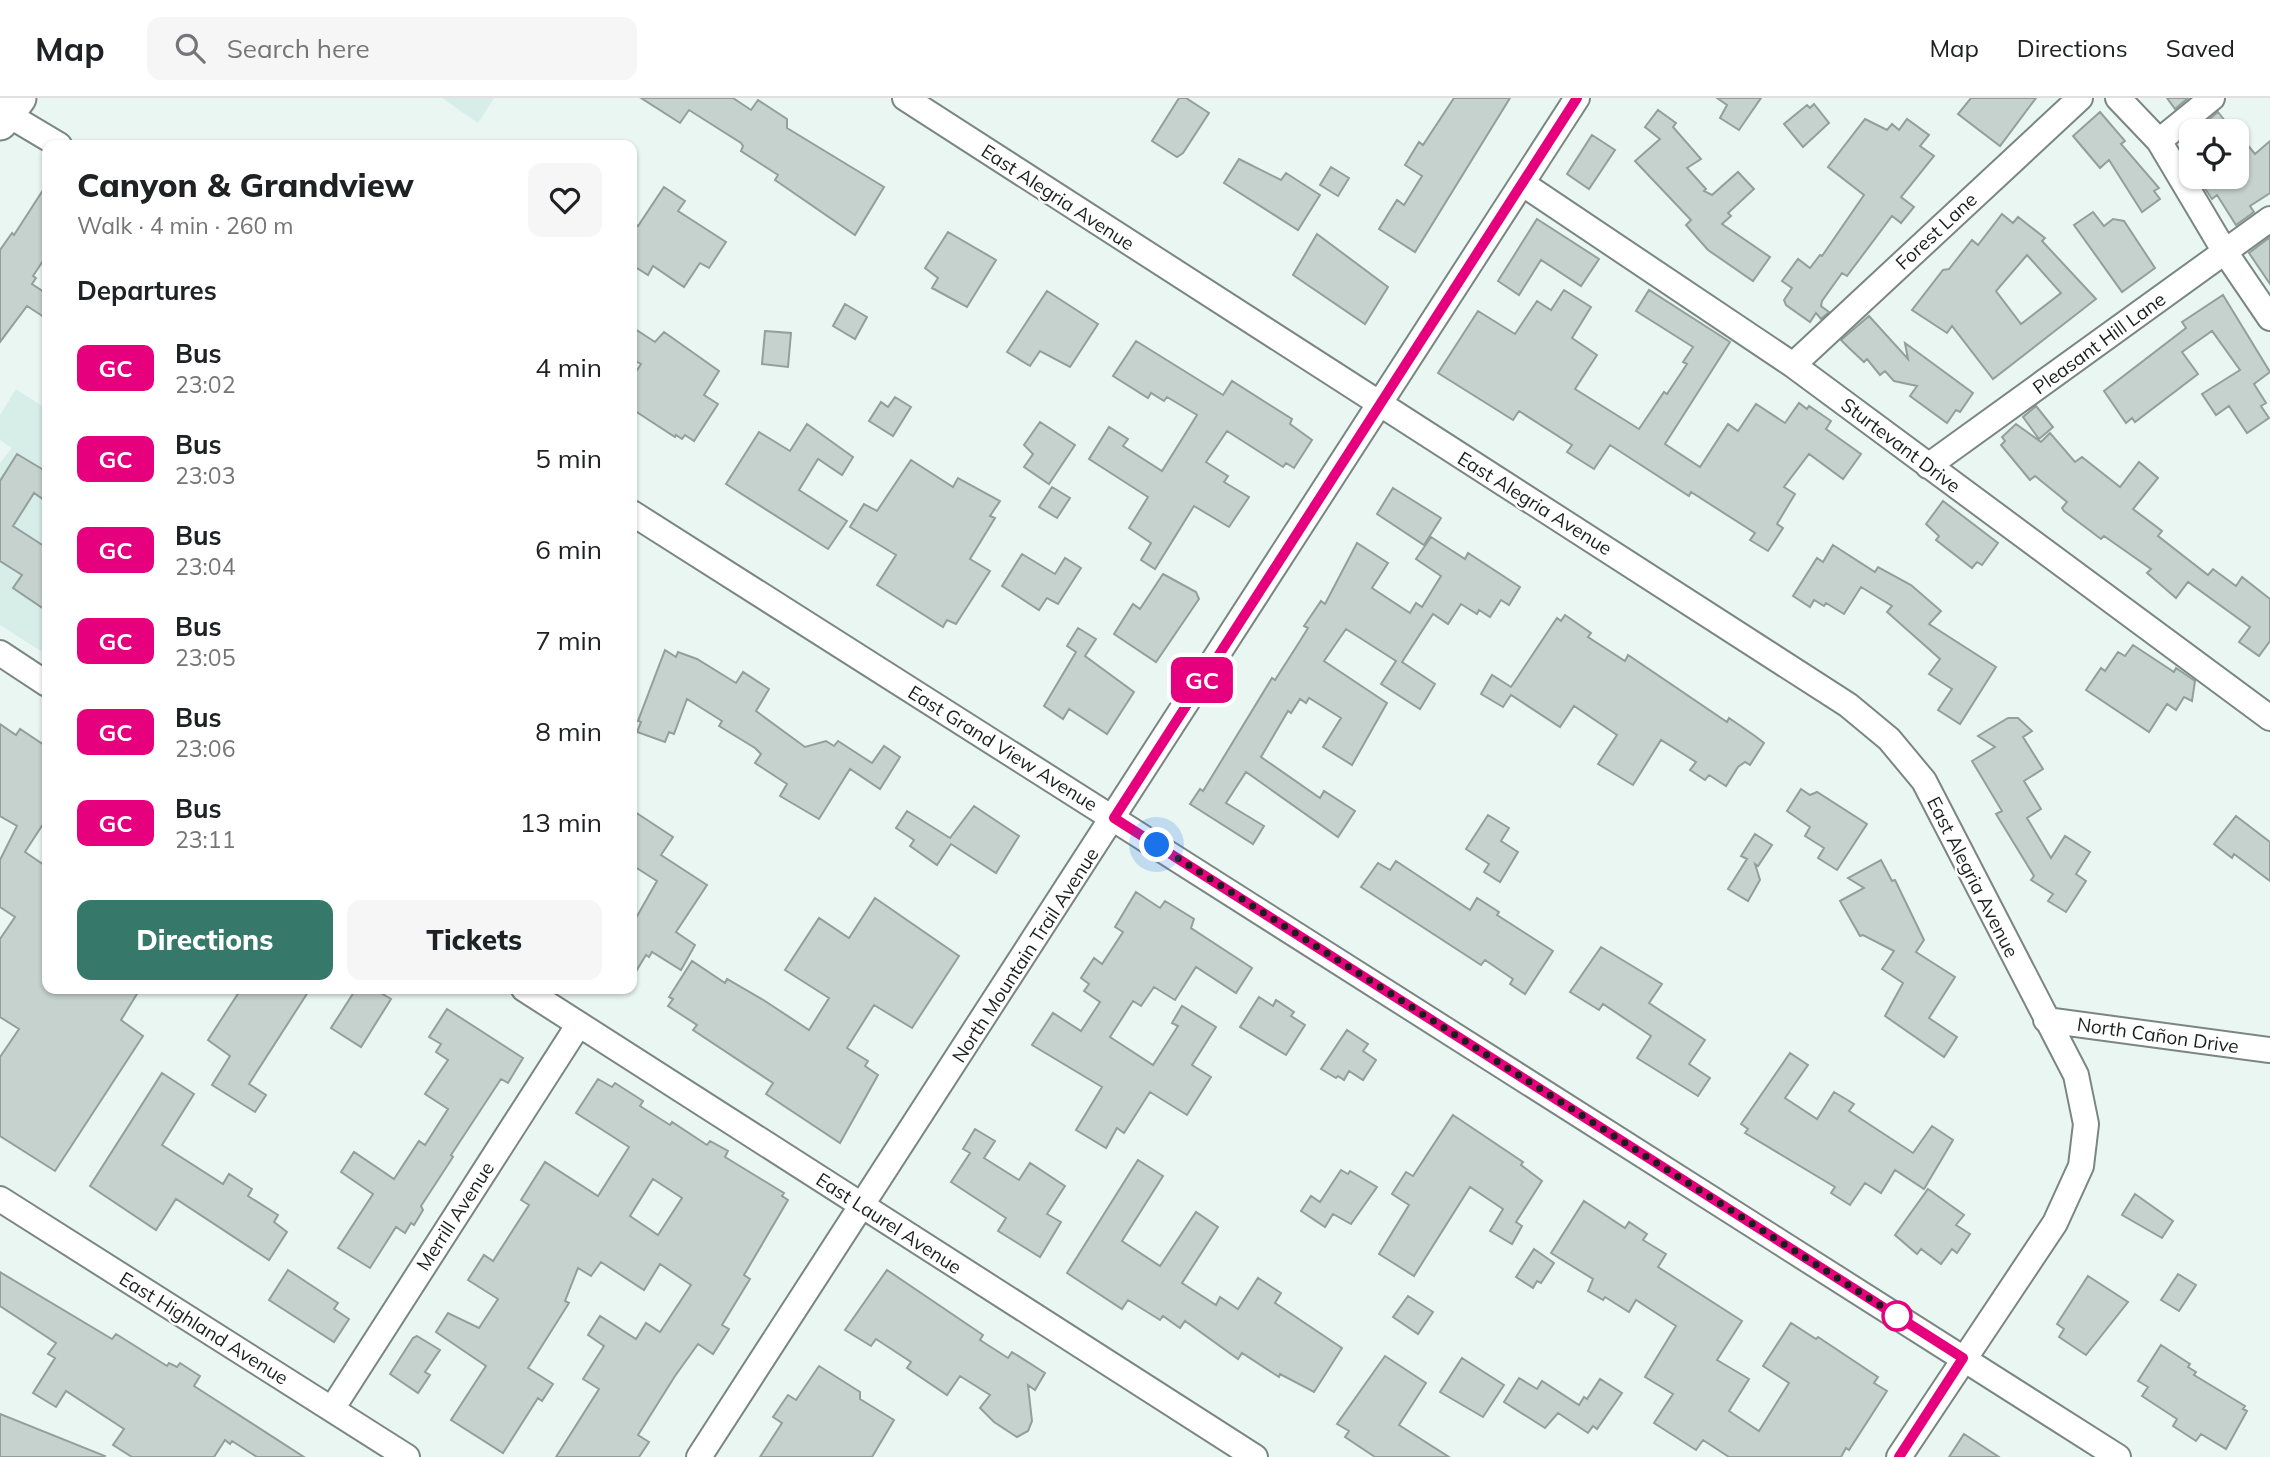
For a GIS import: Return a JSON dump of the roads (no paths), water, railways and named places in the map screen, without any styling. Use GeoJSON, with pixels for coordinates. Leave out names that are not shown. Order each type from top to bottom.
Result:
{"type":"FeatureCollection","features":[{"type":"Feature","properties":{"kind":"street","name":"East Alegria Avenue"},"geometry":{"type":"LineString","coordinates":[[905,98],[1848,705],[1889,739],[1924,781],[2076,1075],[2086,1124],[2081,1166],[2055,1223],[1899,1457]]}},
{"type":"Feature","properties":{"kind":"street","name":"North Mountain Trail Avenue"},"geometry":{"type":"LineString","coordinates":[[699,1457],[1577,98]]}},
{"type":"Feature","properties":{"kind":"street","name":"Forest Lane"},"geometry":{"type":"LineString","coordinates":[[1793,365],[2080,98]]}},
{"type":"Feature","properties":{"kind":"street"},"geometry":{"type":"LineString","coordinates":[[2118,98],[2159,141],[2225,252],[2270,318]]}},
{"type":"Feature","properties":{"kind":"street"},"geometry":{"type":"LineString","coordinates":[[2159,141],[2212,98]]}},
{"type":"Feature","properties":{"kind":"street"},"geometry":{"type":"LineString","coordinates":[[6,111],[51,140]]}},
{"type":"Feature","properties":{"kind":"street","name":"Sturtevant Drive"},"geometry":{"type":"LineString","coordinates":[[1523,184],[1793,365],[2270,718]]}},
{"type":"Feature","properties":{"kind":"street","name":"Pleasant Hill Lane"},"geometry":{"type":"LineString","coordinates":[[1928,466],[2270,219]]}},
{"type":"Feature","properties":{"kind":"street","name":"East Grand View Avenue"},"geometry":{"type":"LineString","coordinates":[[637,516],[2118,1457]]}},
{"type":"Feature","properties":{"kind":"street"},"geometry":{"type":"LineString","coordinates":[[0,653],[42,681]]}},
{"type":"Feature","properties":{"kind":"street","name":"East Laurel Avenue"},"geometry":{"type":"LineString","coordinates":[[532,994],[1255,1457]]}},
{"type":"Feature","properties":{"kind":"street","name":"North Cañon Drive"},"geometry":{"type":"LineString","coordinates":[[2046,1020],[2270,1050]]}},
{"type":"Feature","properties":{"kind":"street","name":"Merrill Avenue"},"geometry":{"type":"LineString","coordinates":[[332,1409],[579,1024]]}},
{"type":"Feature","properties":{"kind":"street","name":"East Highland Avenue"},"geometry":{"type":"LineString","coordinates":[[0,1199],[407,1457]]}}]}
